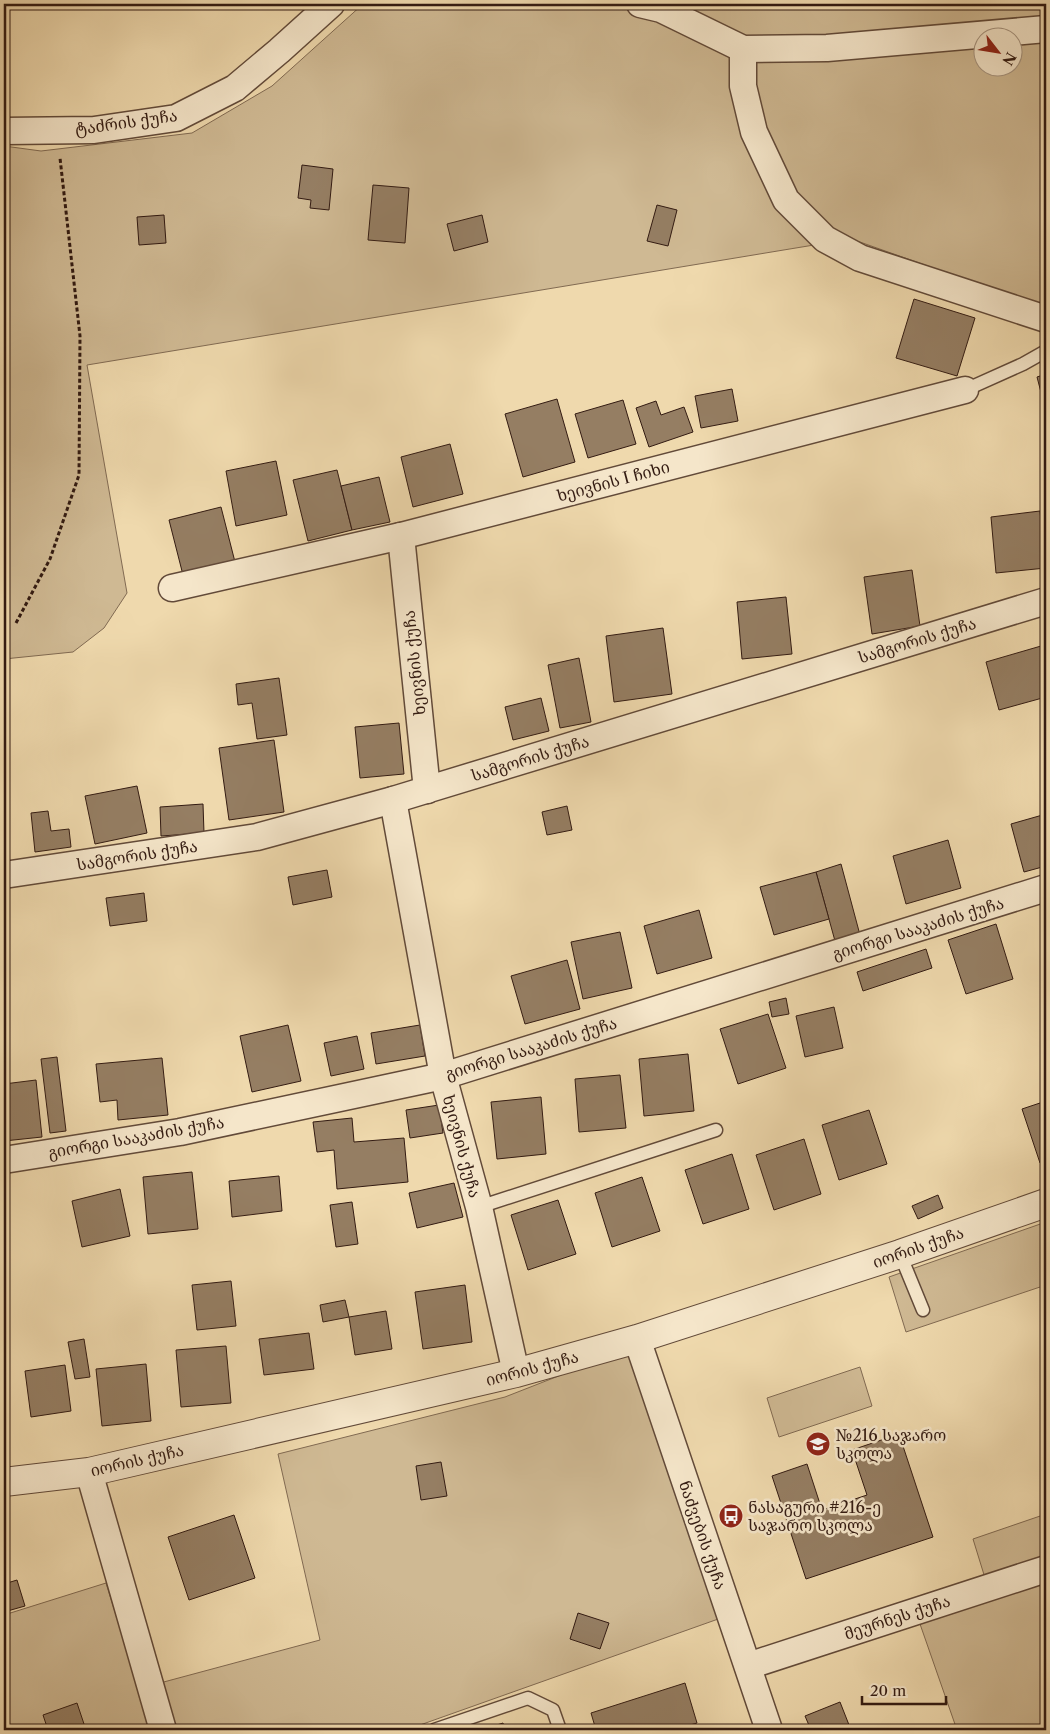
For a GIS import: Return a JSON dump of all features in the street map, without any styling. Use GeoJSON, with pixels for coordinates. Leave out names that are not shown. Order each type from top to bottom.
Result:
{"type":"FeatureCollection","features":[{"type":"Feature","properties":{"kind":"street","name":"ტაძრის ქუჩა"},"geometry":{"type":"LineString","coordinates":[[4,131],[94,130],[176,118],[234,88],[331,4]]}},
{"type":"Feature","properties":{"kind":"street"},"geometry":{"type":"LineString","coordinates":[[655,6],[743,49],[827,48],[1046,29]]}},
{"type":"Feature","properties":{"kind":"street"},"geometry":{"type":"LineString","coordinates":[[743,49],[743,86],[754,132],[786,200],[825,239],[860,258],[1046,319]]}},
{"type":"Feature","properties":{"kind":"street","name":"ხეივნის I ჩიხი"},"geometry":{"type":"LineString","coordinates":[[172,588],[401,536],[965,390]]}},
{"type":"Feature","properties":{"kind":"street","name":"ხეივნის ქუჩა"},"geometry":{"type":"LineString","coordinates":[[401,536],[427,790]]}},
{"type":"Feature","properties":{"kind":"street","name":"სამგორის ქუჩა"},"geometry":{"type":"LineString","coordinates":[[4,875],[258,837],[427,790],[1046,601]]}},
{"type":"Feature","properties":{"kind":"street","name":"ხეივნის ქუჩა"},"geometry":{"type":"LineString","coordinates":[[393,800],[444,1076],[479,1207],[516,1373]]}},
{"type":"Feature","properties":{"kind":"street","name":"გიორგი სააკაძის ქუჩა"},"geometry":{"type":"LineString","coordinates":[[4,1160],[180,1132],[444,1076],[1046,888]]}},
{"type":"Feature","properties":{"kind":"street","name":"იორის ქუჩა"},"geometry":{"type":"LineString","coordinates":[[4,1482],[89,1472],[516,1373],[637,1340],[900,1254],[1046,1203]]}},
{"type":"Feature","properties":{"kind":"street","name":"ნაძვების ქუჩა"},"geometry":{"type":"LineString","coordinates":[[637,1340],[769,1730]]}},
{"type":"Feature","properties":{"kind":"street"},"geometry":{"type":"LineString","coordinates":[[89,1472],[162,1730]]}},
{"type":"Feature","properties":{"kind":"street","name":"მეურნეს ქუჩა"},"geometry":{"type":"LineString","coordinates":[[748,1666],[1046,1569]]}},
{"type":"Feature","properties":{"kind":"lane","name":"ხეივნის I ჩიხი"},"geometry":{"type":"LineString","coordinates":[[965,390],[1023,364],[1046,351]]}},
{"type":"Feature","properties":{"kind":"lane"},"geometry":{"type":"LineString","coordinates":[[479,1207],[716,1130]]}},
{"type":"Feature","properties":{"kind":"lane"},"geometry":{"type":"LineString","coordinates":[[900,1254],[923,1310]]}},
{"type":"Feature","properties":{"kind":"lane"},"geometry":{"type":"LineString","coordinates":[[434,1730],[528,1698],[554,1710],[560,1730]]}},
{"type":"Feature","properties":{"kind":"path"},"geometry":{"type":"LineString","coordinates":[[16,623],[50,559],[79,475],[80,336],[56,130]]}},
{"type":"Feature","properties":{"kind":"shaded area"},"geometry":{"type":"Polygon","coordinates":[[[363,4],[1046,4],[1046,308],[843,236],[814,245],[87,365],[127,593],[104,628],[73,652],[4,659],[4,146],[41,151],[192,133],[272,86],[363,4]]]}},
{"type":"Feature","properties":{"kind":"shaded area"},"geometry":{"type":"Polygon","coordinates":[[[1046,1222],[1046,1285],[906,1332],[889,1277],[1046,1222]]]}},
{"type":"Feature","properties":{"kind":"shaded area"},"geometry":{"type":"Polygon","coordinates":[[[626,1353],[634,1365],[721,1618],[406,1730],[174,1730],[160,1683],[320,1640],[278,1454],[505,1397],[607,1357],[626,1353]]]}},
{"type":"Feature","properties":{"kind":"shaded area"},"geometry":{"type":"Polygon","coordinates":[[[860,1367],[872,1406],[779,1437],[767,1398],[860,1367]]]}},
{"type":"Feature","properties":{"kind":"shaded area"},"geometry":{"type":"Polygon","coordinates":[[[1046,1514],[1046,1558],[985,1578],[973,1539],[1046,1514]]]}},
{"type":"Feature","properties":{"kind":"shaded area"},"geometry":{"type":"Polygon","coordinates":[[[1046,1580],[1046,1730],[957,1730],[920,1624],[1046,1580]]]}},
{"type":"Feature","properties":{"kind":"shaded area"},"geometry":{"type":"Polygon","coordinates":[[[106,1583],[152,1730],[4,1730],[4,1615],[106,1583]]]}},
{"type":"Feature","properties":{"kind":"building"},"geometry":{"type":"Polygon","coordinates":[[[302,165],[333,169],[329,210],[310,208],[311,200],[298,198],[302,165]]]}},
{"type":"Feature","properties":{"kind":"building"},"geometry":{"type":"Polygon","coordinates":[[[373,185],[409,188],[405,243],[368,240],[373,185]]]}},
{"type":"Feature","properties":{"kind":"building"},"geometry":{"type":"Polygon","coordinates":[[[657,205],[677,210],[668,246],[647,241],[657,205]]]}},
{"type":"Feature","properties":{"kind":"building"},"geometry":{"type":"Polygon","coordinates":[[[164,215],[166,243],[139,245],[137,217],[164,215]]]}},
{"type":"Feature","properties":{"kind":"building"},"geometry":{"type":"Polygon","coordinates":[[[482,215],[488,242],[454,251],[447,224],[482,215]]]}},
{"type":"Feature","properties":{"kind":"building"},"geometry":{"type":"Polygon","coordinates":[[[914,299],[975,318],[957,376],[896,358],[914,299]]]}},
{"type":"Feature","properties":{"kind":"building"},"geometry":{"type":"Polygon","coordinates":[[[1046,374],[1046,399],[1043,400],[1037,377],[1046,374]]]}},
{"type":"Feature","properties":{"kind":"building"},"geometry":{"type":"Polygon","coordinates":[[[732,389],[738,421],[701,428],[695,396],[732,389]]]}},
{"type":"Feature","properties":{"kind":"building"},"geometry":{"type":"Polygon","coordinates":[[[557,399],[575,462],[523,477],[505,414],[557,399]]]}},
{"type":"Feature","properties":{"kind":"building"},"geometry":{"type":"Polygon","coordinates":[[[623,400],[636,444],[588,458],[575,414],[623,400]]]}},
{"type":"Feature","properties":{"kind":"building"},"geometry":{"type":"Polygon","coordinates":[[[656,401],[661,415],[684,407],[693,432],[649,447],[636,408],[656,401]]]}},
{"type":"Feature","properties":{"kind":"building"},"geometry":{"type":"Polygon","coordinates":[[[450,444],[463,494],[413,507],[401,457],[450,444]]]}},
{"type":"Feature","properties":{"kind":"building"},"geometry":{"type":"Polygon","coordinates":[[[276,461],[287,515],[236,526],[226,471],[276,461]]]}},
{"type":"Feature","properties":{"kind":"building"},"geometry":{"type":"Polygon","coordinates":[[[337,470],[352,530],[308,541],[293,480],[337,470]]]}},
{"type":"Feature","properties":{"kind":"building"},"geometry":{"type":"Polygon","coordinates":[[[379,477],[390,522],[352,530],[341,486],[379,477]]]}},
{"type":"Feature","properties":{"kind":"building"},"geometry":{"type":"Polygon","coordinates":[[[221,507],[235,562],[183,575],[169,520],[221,507]]]}},
{"type":"Feature","properties":{"kind":"building"},"geometry":{"type":"Polygon","coordinates":[[[1040,511],[1046,568],[996,573],[991,517],[1040,511]]]}},
{"type":"Feature","properties":{"kind":"building"},"geometry":{"type":"Polygon","coordinates":[[[912,570],[920,626],[872,634],[864,577],[912,570]]]}},
{"type":"Feature","properties":{"kind":"building"},"geometry":{"type":"Polygon","coordinates":[[[786,597],[792,654],[742,659],[737,602],[786,597]]]}},
{"type":"Feature","properties":{"kind":"building"},"geometry":{"type":"Polygon","coordinates":[[[663,628],[672,694],[614,702],[606,636],[663,628]]]}},
{"type":"Feature","properties":{"kind":"building"},"geometry":{"type":"Polygon","coordinates":[[[1041,646],[1046,664],[1046,697],[999,710],[986,662],[1041,646]]]}},
{"type":"Feature","properties":{"kind":"building"},"geometry":{"type":"Polygon","coordinates":[[[579,658],[591,722],[560,728],[548,665],[579,658]]]}},
{"type":"Feature","properties":{"kind":"building"},"geometry":{"type":"Polygon","coordinates":[[[279,678],[287,735],[257,739],[252,703],[238,705],[236,684],[279,678]]]}},
{"type":"Feature","properties":{"kind":"building"},"geometry":{"type":"Polygon","coordinates":[[[541,698],[549,731],[513,740],[505,707],[541,698]]]}},
{"type":"Feature","properties":{"kind":"building"},"geometry":{"type":"Polygon","coordinates":[[[399,723],[404,774],[360,778],[355,727],[399,723]]]}},
{"type":"Feature","properties":{"kind":"building"},"geometry":{"type":"Polygon","coordinates":[[[274,740],[284,812],[229,820],[219,748],[274,740]]]}},
{"type":"Feature","properties":{"kind":"building"},"geometry":{"type":"Polygon","coordinates":[[[137,786],[147,833],[95,844],[85,796],[137,786]]]}},
{"type":"Feature","properties":{"kind":"building"},"geometry":{"type":"Polygon","coordinates":[[[203,804],[204,833],[161,836],[160,807],[203,804]]]}},
{"type":"Feature","properties":{"kind":"building"},"geometry":{"type":"Polygon","coordinates":[[[567,806],[572,830],[547,835],[542,812],[567,806]]]}},
{"type":"Feature","properties":{"kind":"building"},"geometry":{"type":"Polygon","coordinates":[[[48,811],[51,831],[69,829],[71,847],[35,852],[31,813],[48,811]]]}},
{"type":"Feature","properties":{"kind":"building"},"geometry":{"type":"Polygon","coordinates":[[[1046,814],[1046,866],[1024,872],[1011,824],[1046,814]]]}},
{"type":"Feature","properties":{"kind":"building"},"geometry":{"type":"Polygon","coordinates":[[[948,840],[961,888],[906,904],[893,856],[948,840]]]}},
{"type":"Feature","properties":{"kind":"building"},"geometry":{"type":"Polygon","coordinates":[[[841,864],[860,935],[835,941],[816,872],[841,864]]]}},
{"type":"Feature","properties":{"kind":"building"},"geometry":{"type":"Polygon","coordinates":[[[327,870],[332,897],[293,905],[288,877],[327,870]]]}},
{"type":"Feature","properties":{"kind":"building"},"geometry":{"type":"Polygon","coordinates":[[[816,872],[829,919],[774,935],[760,887],[816,872]]]}},
{"type":"Feature","properties":{"kind":"building"},"geometry":{"type":"Polygon","coordinates":[[[144,893],[147,921],[110,926],[106,898],[144,893]]]}},
{"type":"Feature","properties":{"kind":"building"},"geometry":{"type":"Polygon","coordinates":[[[699,910],[712,958],[657,974],[644,926],[699,910]]]}},
{"type":"Feature","properties":{"kind":"building"},"geometry":{"type":"Polygon","coordinates":[[[996,924],[1013,979],[966,994],[948,940],[996,924]]]}},
{"type":"Feature","properties":{"kind":"building"},"geometry":{"type":"Polygon","coordinates":[[[620,932],[632,988],[583,999],[571,942],[620,932]]]}},
{"type":"Feature","properties":{"kind":"building"},"geometry":{"type":"Polygon","coordinates":[[[926,949],[932,968],[863,991],[857,972],[926,949]]]}},
{"type":"Feature","properties":{"kind":"building"},"geometry":{"type":"Polygon","coordinates":[[[567,960],[580,1009],[525,1024],[511,976],[567,960]]]}},
{"type":"Feature","properties":{"kind":"building"},"geometry":{"type":"Polygon","coordinates":[[[786,998],[789,1014],[772,1017],[769,1002],[786,998]]]}},
{"type":"Feature","properties":{"kind":"building"},"geometry":{"type":"Polygon","coordinates":[[[834,1007],[843,1048],[805,1057],[796,1016],[834,1007]]]}},
{"type":"Feature","properties":{"kind":"building"},"geometry":{"type":"Polygon","coordinates":[[[768,1014],[786,1068],[738,1084],[720,1029],[768,1014]]]}},
{"type":"Feature","properties":{"kind":"building"},"geometry":{"type":"Polygon","coordinates":[[[288,1025],[301,1081],[252,1092],[240,1036],[288,1025]]]}},
{"type":"Feature","properties":{"kind":"building"},"geometry":{"type":"Polygon","coordinates":[[[420,1025],[425,1056],[376,1064],[371,1033],[420,1025]]]}},
{"type":"Feature","properties":{"kind":"building"},"geometry":{"type":"Polygon","coordinates":[[[357,1036],[364,1069],[331,1076],[324,1043],[357,1036]]]}},
{"type":"Feature","properties":{"kind":"building"},"geometry":{"type":"Polygon","coordinates":[[[688,1054],[694,1111],[644,1116],[639,1059],[688,1054]]]}},
{"type":"Feature","properties":{"kind":"building"},"geometry":{"type":"Polygon","coordinates":[[[57,1057],[66,1131],[50,1133],[41,1059],[57,1057]]]}},
{"type":"Feature","properties":{"kind":"building"},"geometry":{"type":"Polygon","coordinates":[[[162,1058],[168,1115],[118,1120],[117,1100],[100,1102],[96,1064],[162,1058]]]}},
{"type":"Feature","properties":{"kind":"building"},"geometry":{"type":"Polygon","coordinates":[[[620,1075],[626,1128],[579,1132],[575,1079],[620,1075]]]}},
{"type":"Feature","properties":{"kind":"building"},"geometry":{"type":"Polygon","coordinates":[[[36,1080],[42,1137],[4,1141],[4,1084],[36,1080]]]}},
{"type":"Feature","properties":{"kind":"building"},"geometry":{"type":"Polygon","coordinates":[[[541,1097],[546,1154],[497,1159],[491,1102],[541,1097]]]}},
{"type":"Feature","properties":{"kind":"building"},"geometry":{"type":"Polygon","coordinates":[[[1046,1101],[1046,1161],[1040,1163],[1022,1109],[1046,1101]]]}},
{"type":"Feature","properties":{"kind":"building"},"geometry":{"type":"Polygon","coordinates":[[[439,1105],[443,1133],[410,1138],[406,1110],[439,1105]]]}},
{"type":"Feature","properties":{"kind":"building"},"geometry":{"type":"Polygon","coordinates":[[[869,1110],[887,1164],[839,1180],[822,1125],[869,1110]]]}},
{"type":"Feature","properties":{"kind":"building"},"geometry":{"type":"Polygon","coordinates":[[[352,1118],[354,1142],[404,1138],[408,1182],[337,1189],[334,1150],[317,1152],[313,1122],[352,1118]]]}},
{"type":"Feature","properties":{"kind":"building"},"geometry":{"type":"Polygon","coordinates":[[[804,1139],[821,1194],[774,1210],[756,1155],[804,1139]]]}},
{"type":"Feature","properties":{"kind":"building"},"geometry":{"type":"Polygon","coordinates":[[[732,1154],[749,1209],[703,1224],[685,1170],[732,1154]]]}},
{"type":"Feature","properties":{"kind":"building"},"geometry":{"type":"Polygon","coordinates":[[[192,1172],[198,1229],[148,1234],[143,1177],[192,1172]]]}},
{"type":"Feature","properties":{"kind":"building"},"geometry":{"type":"Polygon","coordinates":[[[279,1176],[282,1211],[232,1217],[229,1181],[279,1176]]]}},
{"type":"Feature","properties":{"kind":"building"},"geometry":{"type":"Polygon","coordinates":[[[642,1177],[660,1231],[612,1247],[595,1193],[642,1177]]]}},
{"type":"Feature","properties":{"kind":"building"},"geometry":{"type":"Polygon","coordinates":[[[454,1183],[463,1217],[417,1228],[409,1193],[454,1183]]]}},
{"type":"Feature","properties":{"kind":"building"},"geometry":{"type":"Polygon","coordinates":[[[120,1189],[130,1236],[82,1247],[72,1201],[120,1189]]]}},
{"type":"Feature","properties":{"kind":"building"},"geometry":{"type":"Polygon","coordinates":[[[938,1195],[943,1208],[918,1219],[912,1206],[938,1195]]]}},
{"type":"Feature","properties":{"kind":"building"},"geometry":{"type":"Polygon","coordinates":[[[558,1200],[576,1254],[528,1270],[511,1215],[558,1200]]]}},
{"type":"Feature","properties":{"kind":"building"},"geometry":{"type":"Polygon","coordinates":[[[352,1202],[358,1244],[336,1247],[330,1205],[352,1202]]]}},
{"type":"Feature","properties":{"kind":"building"},"geometry":{"type":"Polygon","coordinates":[[[231,1281],[236,1326],[197,1330],[192,1285],[231,1281]]]}},
{"type":"Feature","properties":{"kind":"building"},"geometry":{"type":"Polygon","coordinates":[[[465,1285],[472,1342],[423,1349],[415,1292],[465,1285]]]}},
{"type":"Feature","properties":{"kind":"building"},"geometry":{"type":"Polygon","coordinates":[[[345,1300],[349,1317],[323,1322],[320,1305],[345,1300]]]}},
{"type":"Feature","properties":{"kind":"building"},"geometry":{"type":"Polygon","coordinates":[[[386,1311],[392,1349],[355,1355],[349,1317],[386,1311]]]}},
{"type":"Feature","properties":{"kind":"building"},"geometry":{"type":"Polygon","coordinates":[[[309,1333],[314,1369],[264,1375],[259,1339],[309,1333]]]}},
{"type":"Feature","properties":{"kind":"building"},"geometry":{"type":"Polygon","coordinates":[[[84,1339],[90,1377],[75,1379],[68,1342],[84,1339]]]}},
{"type":"Feature","properties":{"kind":"building"},"geometry":{"type":"Polygon","coordinates":[[[226,1346],[231,1403],[181,1407],[176,1350],[226,1346]]]}},
{"type":"Feature","properties":{"kind":"building"},"geometry":{"type":"Polygon","coordinates":[[[146,1364],[151,1421],[102,1426],[96,1369],[146,1364]]]}},
{"type":"Feature","properties":{"kind":"building"},"geometry":{"type":"Polygon","coordinates":[[[65,1365],[71,1411],[31,1417],[25,1371],[65,1365]]]}},
{"type":"Feature","properties":{"kind":"building"},"geometry":{"type":"Polygon","coordinates":[[[899,1434],[933,1537],[806,1579],[772,1476],[807,1464],[822,1510],[867,1495],[852,1450],[899,1434]]]}},
{"type":"Feature","properties":{"kind":"building"},"geometry":{"type":"Polygon","coordinates":[[[441,1462],[447,1496],[421,1500],[416,1466],[441,1462]]]}},
{"type":"Feature","properties":{"kind":"building"},"geometry":{"type":"Polygon","coordinates":[[[234,1515],[255,1578],[189,1600],[168,1537],[234,1515]]]}},
{"type":"Feature","properties":{"kind":"building"},"geometry":{"type":"Polygon","coordinates":[[[17,1580],[25,1606],[4,1612],[4,1584],[17,1580]]]}},
{"type":"Feature","properties":{"kind":"building"},"geometry":{"type":"Polygon","coordinates":[[[578,1613],[609,1623],[600,1649],[570,1639],[578,1613]]]}},
{"type":"Feature","properties":{"kind":"building"},"geometry":{"type":"Polygon","coordinates":[[[685,1683],[697,1723],[673,1730],[596,1730],[591,1713],[685,1683]]]}},
{"type":"Feature","properties":{"kind":"building"},"geometry":{"type":"Polygon","coordinates":[[[840,1702],[851,1730],[811,1730],[805,1716],[840,1702]]]}},
{"type":"Feature","properties":{"kind":"building"},"geometry":{"type":"Polygon","coordinates":[[[77,1703],[86,1730],[48,1730],[43,1715],[77,1703]]]}},
{"type":"Feature","properties":{"kind":"building"},"geometry":{"type":"Polygon","coordinates":[[[503,1723],[505,1730],[481,1730],[503,1723]]]}},
{"type":"Feature","properties":{"kind":"place","name":"№216 საჯარო სკოლა"},"geometry":{"type":"Point","coordinates":[818,1444]}},
{"type":"Feature","properties":{"kind":"place","name":"ნასაგური #216-ე საჯარო სკოლა"},"geometry":{"type":"Point","coordinates":[731,1516]}}]}
